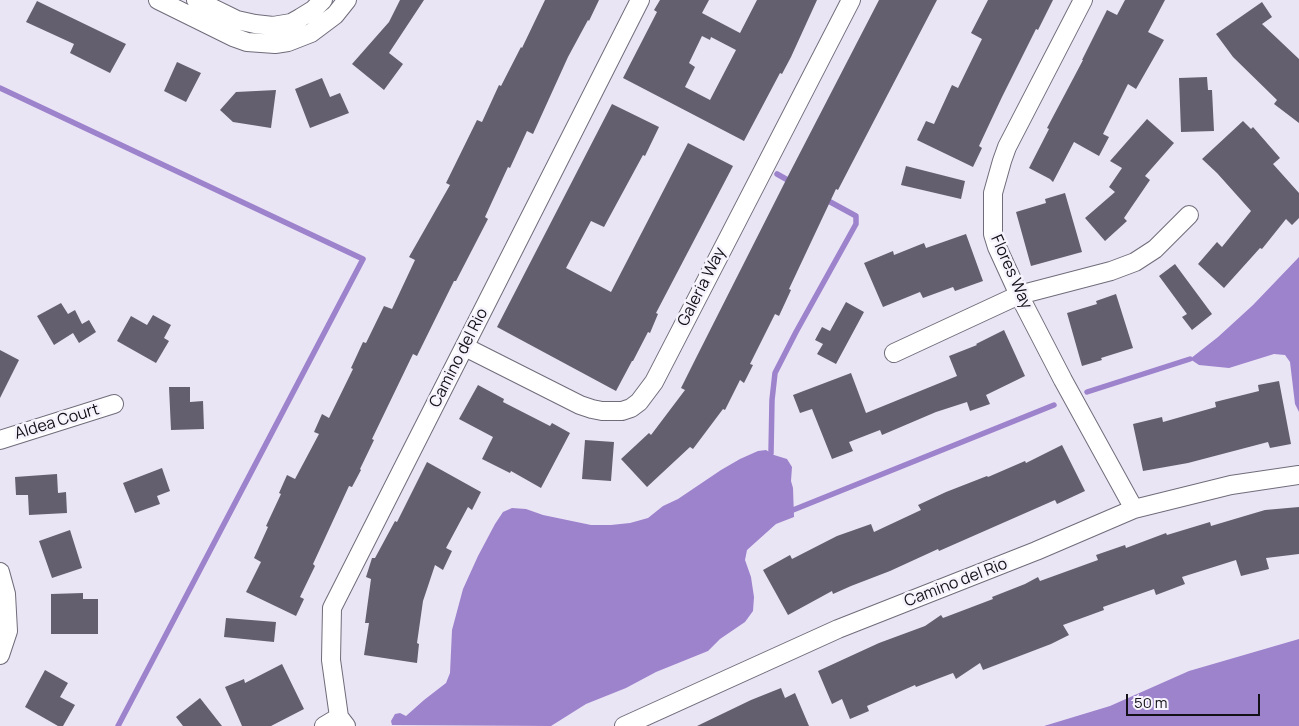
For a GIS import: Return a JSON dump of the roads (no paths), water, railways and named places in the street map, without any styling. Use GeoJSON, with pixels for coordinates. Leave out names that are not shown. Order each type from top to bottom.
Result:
{"type":"FeatureCollection","features":[{"type":"Feature","properties":{"kind":"street"},"geometry":{"type":"LineString","coordinates":[[158,0],[219,32],[247,42],[261,44],[275,44],[299,38],[323,25],[339,3]]}},
{"type":"Feature","properties":{"kind":"street"},"geometry":{"type":"LineString","coordinates":[[196,0],[237,20],[273,26],[290,23],[300,18],[313,10],[323,0]]}},
{"type":"Feature","properties":{"kind":"street","name":"Camino del Rio"},"geometry":{"type":"LineString","coordinates":[[342,722],[330,660],[332,608],[640,0]]}},
{"type":"Feature","properties":{"kind":"street","name":"Galeria Way"},"geometry":{"type":"LineString","coordinates":[[465,347],[592,410],[622,411],[639,402],[654,382],[851,0]]}},
{"type":"Feature","properties":{"kind":"street","name":"Flores Way"},"geometry":{"type":"LineString","coordinates":[[1083,0],[1008,147],[995,186],[992,208],[993,234],[1019,295],[1134,509]]}},
{"type":"Feature","properties":{"kind":"street"},"geometry":{"type":"LineString","coordinates":[[894,353],[1019,295],[1111,271],[1135,262],[1155,249],[1189,214]]}},
{"type":"Feature","properties":{"kind":"street","name":"Aldea Court"},"geometry":{"type":"LineString","coordinates":[[0,440],[114,404]]}},
{"type":"Feature","properties":{"kind":"street","name":"Camino del Rio"},"geometry":{"type":"LineString","coordinates":[[624,726],[838,629],[1036,551],[1134,509],[1231,485],[1299,475]]}},
{"type":"Feature","properties":{"kind":"street"},"geometry":{"type":"LineString","coordinates":[[0,572],[6,594],[8,631],[0,654]]}},
{"type":"Feature","properties":{"kind":"street"},"geometry":{"type":"LineString","coordinates":[[324,726],[342,722]]}},
{"type":"Feature","properties":{"kind":"waterway"},"geometry":{"type":"LineString","coordinates":[[0,88],[363,259],[118,726]]}},
{"type":"Feature","properties":{"kind":"waterway"},"geometry":{"type":"LineString","coordinates":[[777,174],[793,183]]}},
{"type":"Feature","properties":{"kind":"waterway"},"geometry":{"type":"LineString","coordinates":[[771,453],[772,400],[775,373],[856,224],[856,216],[823,198]]}},
{"type":"Feature","properties":{"kind":"waterway"},"geometry":{"type":"LineString","coordinates":[[1087,392],[1190,359]]}},
{"type":"Feature","properties":{"kind":"waterway"},"geometry":{"type":"LineString","coordinates":[[793,510],[1054,405]]}}]}
